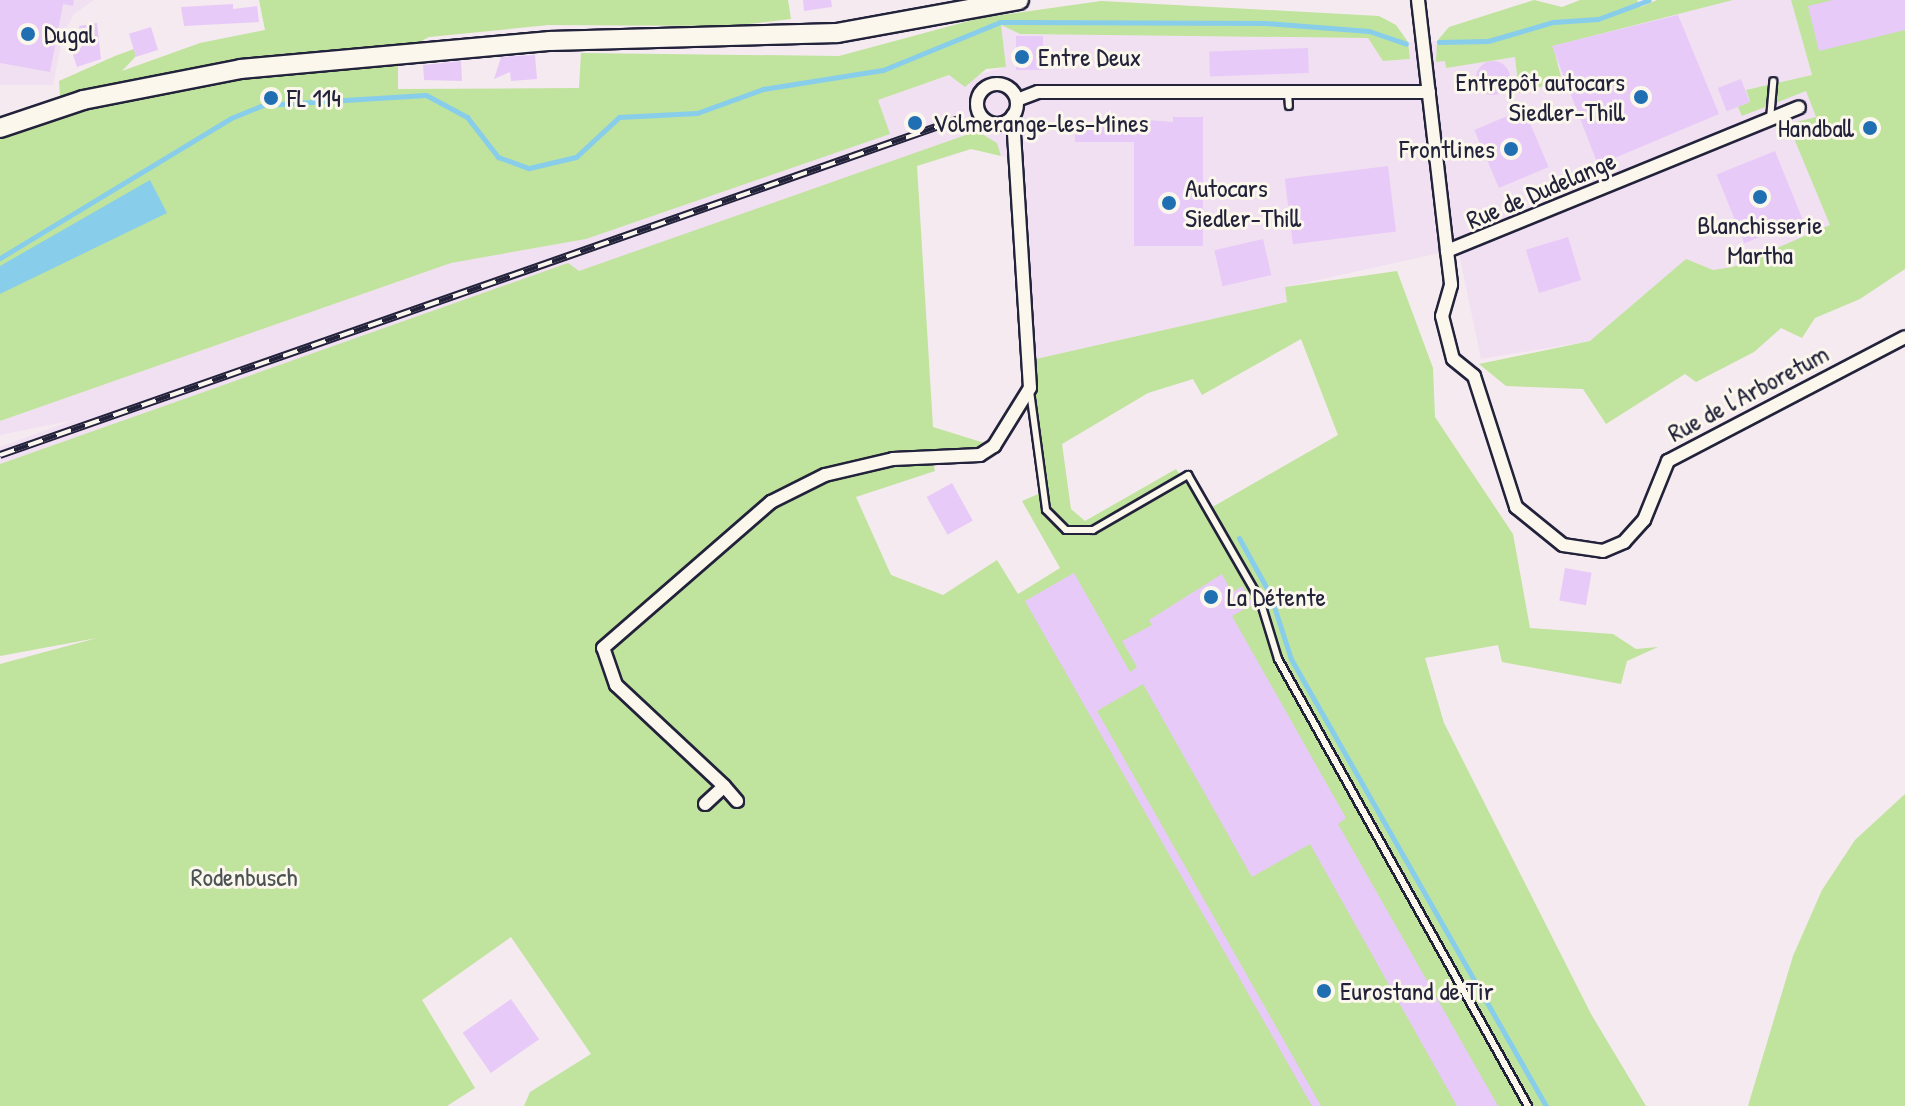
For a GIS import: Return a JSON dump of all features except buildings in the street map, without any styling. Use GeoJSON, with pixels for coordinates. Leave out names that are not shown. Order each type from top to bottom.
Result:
{"type":"FeatureCollection","features":[{"type":"Feature","properties":{"kind":"main road"},"geometry":{"type":"LineString","coordinates":[[0,128],[95,97],[241,69],[536,42],[837,33],[1019,0]]}},
{"type":"Feature","properties":{"kind":"street","name":"Rue de Dudelange"},"geometry":{"type":"LineString","coordinates":[[1418,0],[1447,251],[1799,107]]}},
{"type":"Feature","properties":{"kind":"street"},"geometry":{"type":"LineString","coordinates":[[1013,116],[1004,123],[987,121],[978,97],[999,84],[1017,100]]}},
{"type":"Feature","properties":{"kind":"street"},"geometry":{"type":"LineString","coordinates":[[1017,100],[1038,92],[1288,99],[1429,92]]}},
{"type":"Feature","properties":{"kind":"street"},"geometry":{"type":"LineString","coordinates":[[737,801],[616,685],[603,648],[613,633],[771,502],[825,475],[893,459],[980,455],[994,446],[1030,388],[1013,116],[1017,100]]}},
{"type":"Feature","properties":{"kind":"street","name":"Rue de l'Arboretum"},"geometry":{"type":"LineString","coordinates":[[1447,251],[1451,285],[1442,316],[1453,359],[1474,376],[1516,507],[1563,545],[1603,551],[1624,542],[1644,520],[1668,461],[1905,337]]}},
{"type":"Feature","properties":{"kind":"street"},"geometry":{"type":"LineString","coordinates":[[705,804],[724,786]]}},
{"type":"Feature","properties":{"kind":"lane"},"geometry":{"type":"LineString","coordinates":[[1770,119],[1773,81]]}},
{"type":"Feature","properties":{"kind":"lane"},"geometry":{"type":"LineString","coordinates":[[1030,388],[1046,510],[1066,530],[1093,530],[1188,475],[1260,600],[1278,659],[1528,1106]]}},
{"type":"Feature","properties":{"kind":"shaded area","name":"Dugal"},"geometry":{"type":"Polygon","coordinates":[[[0,0],[94,0],[74,14],[63,35],[53,85],[0,85],[0,0]]]}},
{"type":"Feature","properties":{"kind":"shaded area"},"geometry":{"type":"Polygon","coordinates":[[[1733,0],[1791,0],[1812,75],[1746,90],[1750,102],[1742,116],[1806,91],[1816,117],[1789,125],[1831,225],[1733,267],[1713,270],[1686,260],[1590,341],[1481,359],[1458,249],[1286,287],[1287,302],[1027,361],[1016,160],[1001,156],[988,136],[579,271],[567,264],[0,464],[0,447],[74,420],[0,435],[0,421],[451,263],[586,239],[889,134],[878,100],[950,75],[974,76],[1005,67],[1000,25],[1020,34],[1368,38],[1384,61],[1410,59],[1408,42],[1437,41],[1436,61],[1446,61],[1447,67],[1515,57],[1519,92],[1552,46],[1733,0]]]}},
{"type":"Feature","properties":{"kind":"green space"},"geometry":{"type":"Polygon","coordinates":[[[259,0],[788,0],[791,19],[731,26],[549,25],[429,37],[398,53],[398,89],[579,88],[581,53],[839,56],[980,18],[1101,1],[1379,16],[1396,25],[1408,42],[1410,59],[1383,61],[1368,38],[1020,34],[1001,25],[1006,67],[986,69],[965,87],[949,75],[878,100],[890,134],[586,239],[451,263],[0,421],[0,128],[86,92],[60,96],[59,81],[115,56],[134,49],[136,56],[122,71],[200,43],[265,30],[259,0]]]}},
{"type":"Feature","properties":{"kind":"green space"},"geometry":{"type":"Polygon","coordinates":[[[1534,0],[1562,7],[1580,0],[1637,0],[1641,7],[1657,0],[1733,0],[1553,46],[1562,81],[1519,93],[1515,57],[1446,68],[1445,61],[1436,62],[1437,41],[1449,27],[1534,0]]]}},
{"type":"Feature","properties":{"kind":"green space"},"geometry":{"type":"Polygon","coordinates":[[[1791,0],[1905,0],[1905,269],[1860,299],[1815,318],[1802,338],[1781,328],[1754,352],[1696,382],[1685,374],[1606,424],[1583,389],[1506,386],[1479,364],[1590,341],[1686,259],[1713,270],[1733,267],[1830,225],[1788,124],[1816,117],[1806,91],[1742,116],[1738,107],[1750,101],[1746,90],[1812,75],[1791,0]]]}},
{"type":"Feature","properties":{"kind":"green space","name":"Rodenbusch"},"geometry":{"type":"Polygon","coordinates":[[[977,131],[997,143],[1001,156],[971,149],[917,166],[933,427],[994,446],[932,458],[935,471],[856,497],[891,575],[943,595],[997,560],[1018,594],[1060,568],[1022,501],[1043,492],[1027,361],[1287,302],[1285,287],[1397,271],[1433,368],[1435,417],[1513,534],[1530,628],[1613,634],[1636,649],[1658,647],[1627,661],[1621,684],[1502,662],[1498,645],[1425,658],[1444,723],[1591,1014],[1646,1106],[524,1106],[530,1092],[591,1054],[511,937],[422,1000],[475,1088],[447,1106],[0,1106],[0,664],[97,638],[0,656],[0,464],[568,263],[579,271],[977,131]],[[1301,339],[1202,395],[1193,379],[1148,393],[1062,444],[1071,509],[1085,521],[1176,469],[1182,478],[1188,475],[1209,509],[1338,435],[1301,339]]]}},
{"type":"Feature","properties":{"kind":"green space"},"geometry":{"type":"Polygon","coordinates":[[[1905,794],[1905,1106],[1748,1106],[1793,956],[1822,890],[1855,840],[1905,794]]]}},
{"type":"Feature","properties":{"kind":"water"},"geometry":{"type":"Polygon","coordinates":[[[150,180],[167,213],[0,294],[0,266],[150,180]]]}},
{"type":"Feature","properties":{"kind":"waterway"},"geometry":{"type":"LineString","coordinates":[[1439,42],[1488,41],[1553,22],[1598,19],[1649,0]]}},
{"type":"Feature","properties":{"kind":"waterway"},"geometry":{"type":"LineString","coordinates":[[0,258],[231,118],[263,105],[426,95],[467,117],[498,157],[529,168],[576,157],[619,117],[697,113],[763,89],[883,70],[1000,22],[1265,23],[1369,31],[1406,44]]}},
{"type":"Feature","properties":{"kind":"waterway"},"geometry":{"type":"LineString","coordinates":[[1239,538],[1270,594],[1291,659],[1546,1106]]}},
{"type":"Feature","properties":{"kind":"railway"},"geometry":{"type":"LineString","coordinates":[[0,455],[962,118]]}},
{"type":"Feature","properties":{"kind":"place","name":"Dugal"},"geometry":{"type":"Point","coordinates":[28,34]}},
{"type":"Feature","properties":{"kind":"place","name":"Entre Deux"},"geometry":{"type":"Point","coordinates":[1022,57]}},
{"type":"Feature","properties":{"kind":"place","name":"Entrepôt autocars Siedler-Thill"},"geometry":{"type":"Point","coordinates":[1641,97]}},
{"type":"Feature","properties":{"kind":"place","name":"FL 114"},"geometry":{"type":"Point","coordinates":[271,98]}},
{"type":"Feature","properties":{"kind":"place","name":"Volmerange-les-Mines"},"geometry":{"type":"Point","coordinates":[915,123]}},
{"type":"Feature","properties":{"kind":"place","name":"Handball"},"geometry":{"type":"Point","coordinates":[1870,128]}},
{"type":"Feature","properties":{"kind":"place","name":"Frontlines"},"geometry":{"type":"Point","coordinates":[1511,149]}},
{"type":"Feature","properties":{"kind":"place","name":"Blanchisserie Martha"},"geometry":{"type":"Point","coordinates":[1760,197]}},
{"type":"Feature","properties":{"kind":"place","name":"Autocars Siedler-Thill"},"geometry":{"type":"Point","coordinates":[1169,203]}},
{"type":"Feature","properties":{"kind":"place","name":"La Détente"},"geometry":{"type":"Point","coordinates":[1211,597]}},
{"type":"Feature","properties":{"kind":"place","name":"Eurostand de Tir"},"geometry":{"type":"Point","coordinates":[1324,991]}}]}
